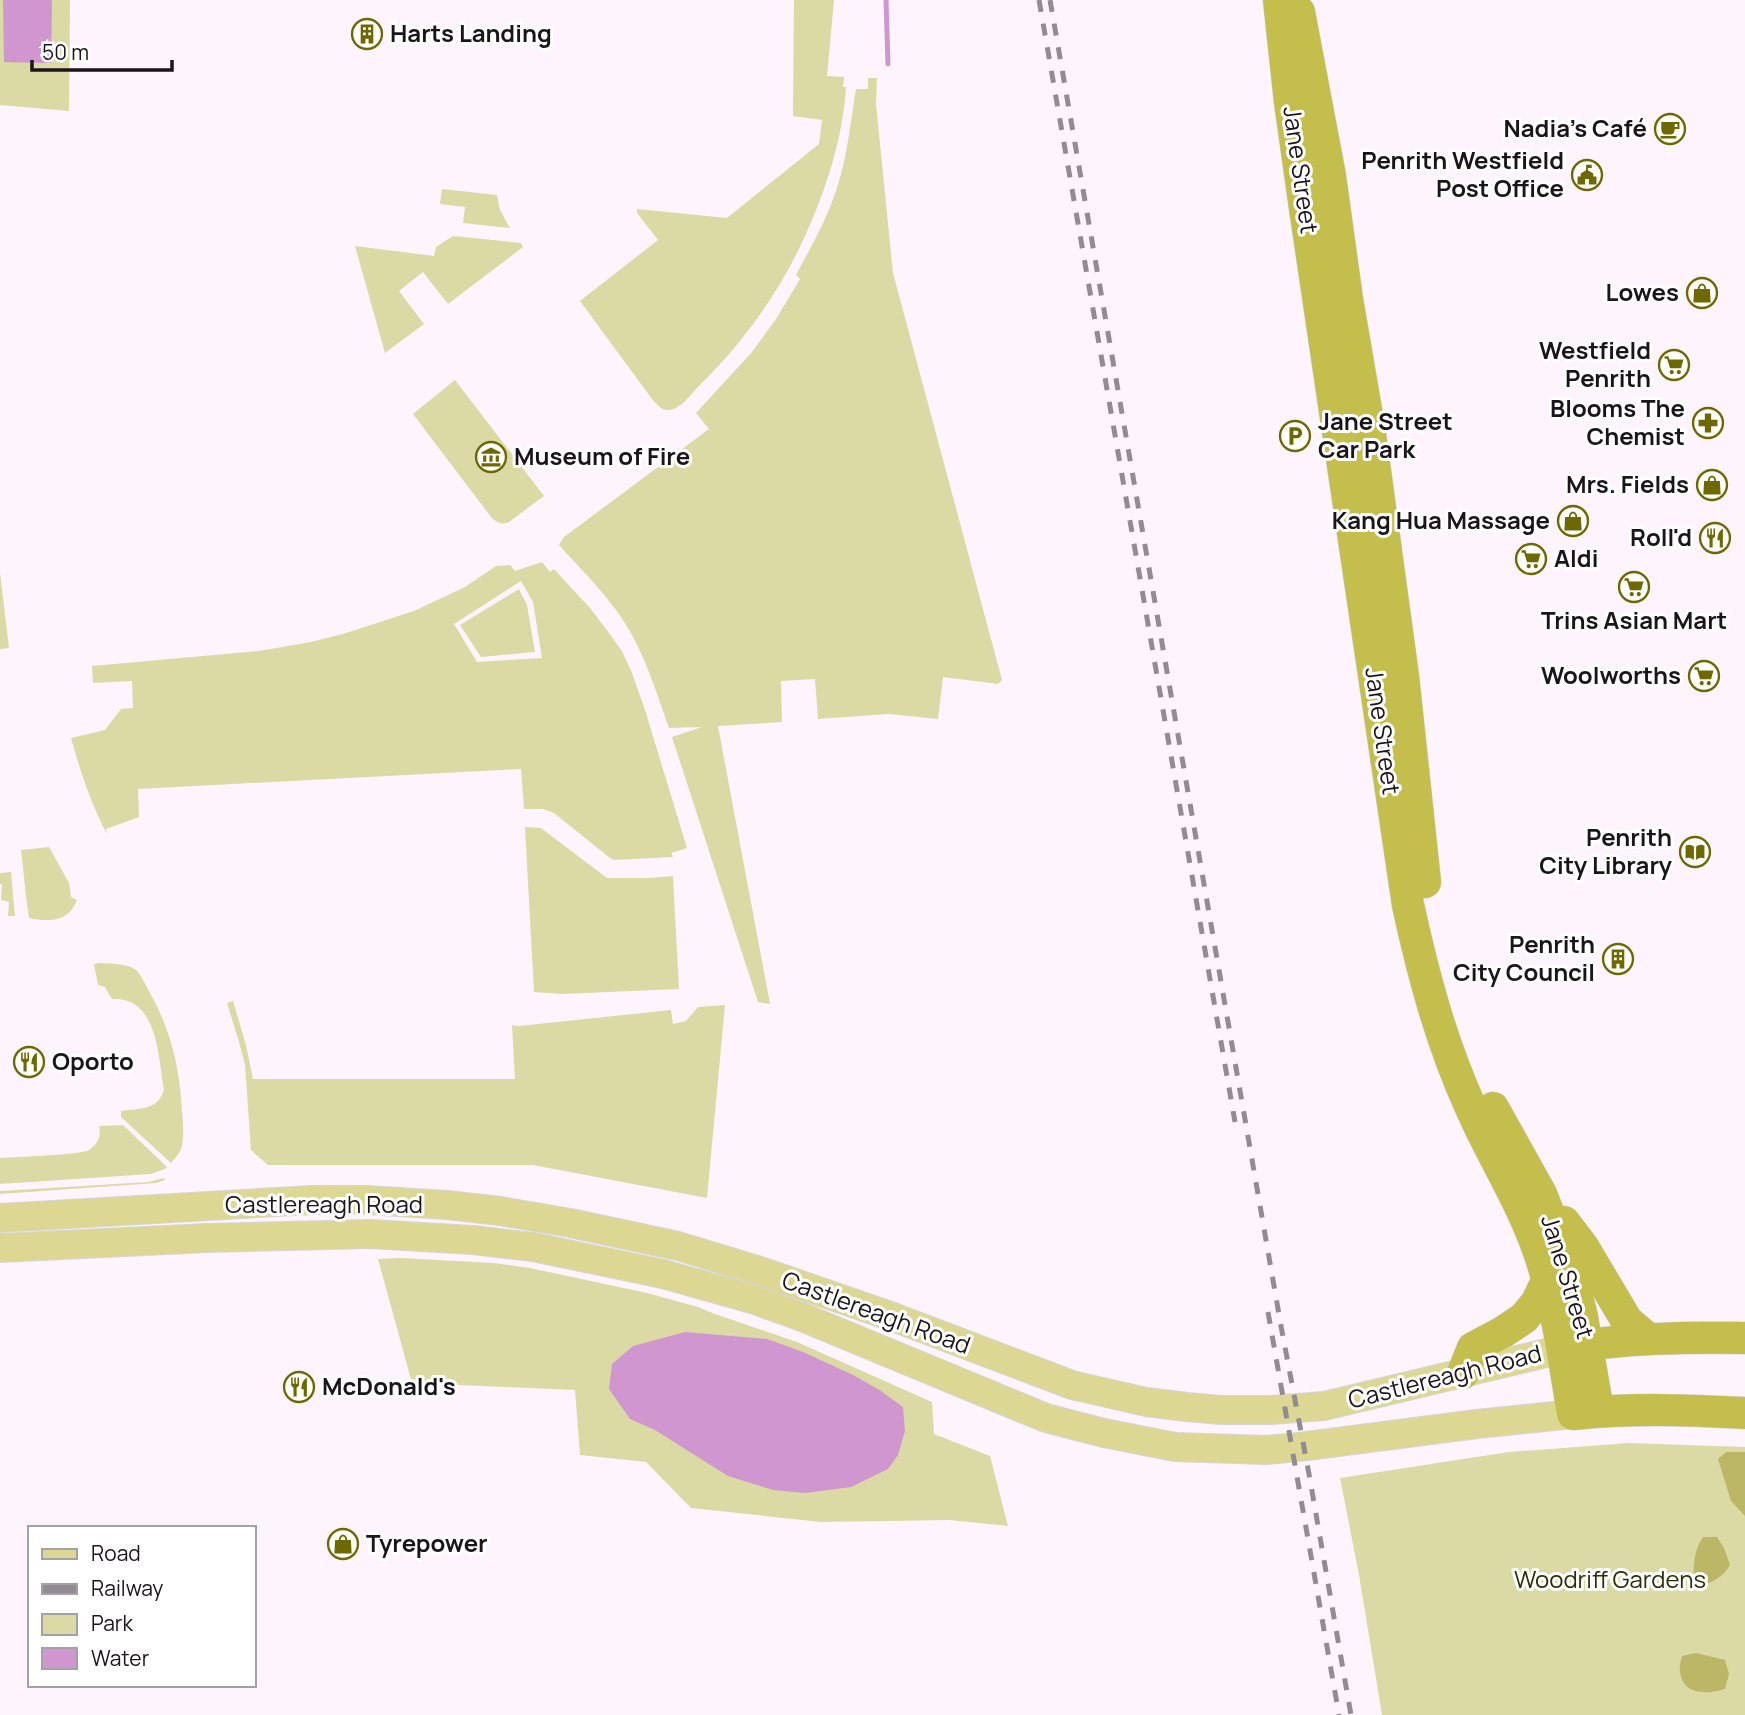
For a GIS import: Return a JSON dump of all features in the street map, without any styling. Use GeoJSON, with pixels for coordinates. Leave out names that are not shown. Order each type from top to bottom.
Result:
{"type":"FeatureCollection","features":[{"type":"Feature","properties":{"kind":"highway","name":"Jane Street"},"geometry":{"type":"LineString","coordinates":[[1279,0],[1303,194],[1408,905],[1426,985],[1453,1065],[1528,1225],[1575,1347],[1596,1412]]}},
{"type":"Feature","properties":{"kind":"highway","name":"Jane Street"},"geometry":{"type":"LineString","coordinates":[[1297,0],[1329,176],[1369,427],[1403,676],[1429,919],[1450,1007],[1470,1060],[1486,1095],[1541,1194],[1572,1277],[1575,1347]]}},
{"type":"Feature","properties":{"kind":"highway"},"geometry":{"type":"LineString","coordinates":[[1541,1194],[1583,1247],[1627,1321],[1647,1338]]}},
{"type":"Feature","properties":{"kind":"highway"},"geometry":{"type":"LineString","coordinates":[[1463,1373],[1473,1348],[1524,1318],[1537,1302],[1548,1279]]}},
{"type":"Feature","properties":{"kind":"highway","name":"Castlereagh Road"},"geometry":{"type":"LineString","coordinates":[[1575,1347],[1647,1338],[1745,1338]]}},
{"type":"Feature","properties":{"kind":"highway","name":"Castlereagh Road"},"geometry":{"type":"LineString","coordinates":[[1596,1412],[1668,1410],[1745,1413]]}},
{"type":"Feature","properties":{"kind":"main road","name":"Castlereagh Road"},"geometry":{"type":"LineString","coordinates":[[0,1218],[313,1200],[376,1200],[500,1211],[677,1246],[763,1272],[893,1317],[1072,1385],[1146,1402],[1221,1410],[1316,1407],[1575,1347]]}},
{"type":"Feature","properties":{"kind":"main road","name":"Castlereagh Road"},"geometry":{"type":"LineString","coordinates":[[0,1248],[358,1234],[413,1235],[533,1247],[663,1274],[739,1295],[802,1317],[1046,1418],[1175,1447],[1252,1450],[1299,1447],[1596,1412]]}},
{"type":"Feature","properties":{"kind":"green space"},"geometry":{"type":"Polygon","coordinates":[[[0,0],[70,0],[69,111],[0,105],[0,0]]]}},
{"type":"Feature","properties":{"kind":"green space"},"geometry":{"type":"Polygon","coordinates":[[[794,0],[834,0],[827,76],[844,77],[843,87],[846,87],[837,144],[826,182],[795,257],[759,316],[730,353],[685,401],[673,409],[664,409],[652,399],[580,301],[658,240],[637,213],[637,209],[727,218],[819,144],[822,120],[793,116],[794,0]]]}},
{"type":"Feature","properties":{"kind":"green space"},"geometry":{"type":"Polygon","coordinates":[[[868,78],[877,78],[876,104],[893,273],[1002,680],[998,684],[943,677],[938,719],[889,714],[818,719],[815,679],[781,681],[782,722],[718,726],[770,1004],[758,1002],[672,737],[702,727],[669,728],[647,667],[625,623],[603,593],[559,545],[564,537],[709,429],[696,413],[752,352],[800,279],[796,275],[826,217],[839,181],[856,89],[868,89],[868,78]]]}},
{"type":"Feature","properties":{"kind":"green space"},"geometry":{"type":"Polygon","coordinates":[[[442,189],[497,195],[500,210],[510,228],[463,223],[465,207],[440,204],[442,189]]]}},
{"type":"Feature","properties":{"kind":"green space"},"geometry":{"type":"Polygon","coordinates":[[[453,236],[521,243],[523,247],[448,304],[423,272],[399,291],[424,324],[385,353],[355,246],[434,256],[436,247],[453,236]]]}},
{"type":"Feature","properties":{"kind":"green space"},"geometry":{"type":"Polygon","coordinates":[[[455,380],[544,496],[509,522],[499,523],[491,517],[413,414],[455,380]]]}},
{"type":"Feature","properties":{"kind":"green space"},"geometry":{"type":"Polygon","coordinates":[[[542,562],[550,572],[554,569],[590,608],[622,651],[645,710],[687,848],[671,853],[673,857],[610,858],[554,813],[543,809],[524,809],[521,769],[138,789],[139,817],[106,829],[107,834],[86,787],[71,738],[105,730],[121,709],[133,708],[132,681],[93,683],[92,666],[259,651],[311,642],[414,611],[465,587],[496,566],[510,565],[515,571],[542,562]],[[521,581],[454,624],[477,662],[542,658],[533,602],[521,581]]]}},
{"type":"Feature","properties":{"kind":"green space"},"geometry":{"type":"Polygon","coordinates":[[[0,573],[9,648],[0,649],[0,573]]]}},
{"type":"Feature","properties":{"kind":"green space"},"geometry":{"type":"Polygon","coordinates":[[[519,589],[527,605],[535,652],[481,657],[460,625],[519,589]]]}},
{"type":"Feature","properties":{"kind":"green space"},"geometry":{"type":"Polygon","coordinates":[[[525,827],[541,828],[607,878],[673,876],[679,989],[562,994],[534,992],[525,827]]]}},
{"type":"Feature","properties":{"kind":"green space"},"geometry":{"type":"Polygon","coordinates":[[[49,847],[69,883],[71,897],[77,900],[64,916],[53,920],[32,919],[29,917],[21,850],[49,847]]]}},
{"type":"Feature","properties":{"kind":"green space"},"geometry":{"type":"Polygon","coordinates":[[[11,872],[15,916],[8,916],[9,902],[1,900],[0,873],[11,872]]]}},
{"type":"Feature","properties":{"kind":"green space"},"geometry":{"type":"Polygon","coordinates":[[[94,964],[123,965],[136,970],[157,1007],[169,1036],[179,1080],[183,1128],[181,1148],[171,1163],[121,1117],[121,1111],[141,1109],[157,1102],[164,1090],[157,1046],[147,1018],[139,1007],[127,1001],[112,999],[105,987],[98,985],[94,964]]]}},
{"type":"Feature","properties":{"kind":"green space"},"geometry":{"type":"Polygon","coordinates":[[[233,1001],[253,1079],[515,1079],[512,1025],[671,1010],[673,1024],[686,1021],[698,1007],[725,1005],[707,1198],[533,1165],[268,1165],[251,1150],[245,1065],[227,1003],[233,1001]]]}},
{"type":"Feature","properties":{"kind":"green space"},"geometry":{"type":"Polygon","coordinates":[[[123,1125],[167,1167],[165,1169],[151,1174],[0,1184],[0,1158],[83,1152],[97,1142],[99,1126],[123,1125]]]}},
{"type":"Feature","properties":{"kind":"green space"},"geometry":{"type":"Polygon","coordinates":[[[164,1178],[165,1180],[156,1183],[0,1194],[0,1191],[149,1182],[164,1178]]]}},
{"type":"Feature","properties":{"kind":"green space"},"geometry":{"type":"Polygon","coordinates":[[[378,1259],[493,1263],[530,1268],[647,1293],[698,1307],[797,1342],[932,1402],[934,1434],[990,1456],[1008,1526],[949,1520],[821,1522],[691,1508],[646,1462],[580,1455],[575,1390],[412,1383],[378,1259]]]}},
{"type":"Feature","properties":{"kind":"green space","name":"Woodriff Gardens"},"geometry":{"type":"Polygon","coordinates":[[[1629,1443],[1745,1447],[1745,1715],[1382,1715],[1340,1478],[1509,1452],[1629,1443]]]}},
{"type":"Feature","properties":{"kind":"shaded area"},"geometry":{"type":"Polygon","coordinates":[[[1726,1452],[1745,1452],[1745,1516],[1731,1501],[1718,1459],[1726,1452]]]}},
{"type":"Feature","properties":{"kind":"shaded area"},"geometry":{"type":"Polygon","coordinates":[[[1703,1537],[1717,1537],[1730,1565],[1720,1577],[1706,1584],[1694,1577],[1695,1556],[1703,1537]]]}},
{"type":"Feature","properties":{"kind":"shaded area"},"geometry":{"type":"Polygon","coordinates":[[[1696,1653],[1725,1660],[1729,1674],[1725,1689],[1704,1692],[1686,1685],[1680,1670],[1682,1656],[1696,1653]]]}},
{"type":"Feature","properties":{"kind":"water"},"geometry":{"type":"Polygon","coordinates":[[[3,0],[52,0],[51,63],[4,62],[3,0]]]}},
{"type":"Feature","properties":{"kind":"water"},"geometry":{"type":"Polygon","coordinates":[[[685,1332],[767,1339],[803,1352],[881,1391],[903,1407],[905,1431],[898,1455],[888,1469],[851,1487],[805,1493],[773,1490],[728,1476],[655,1430],[630,1419],[609,1389],[612,1364],[633,1346],[685,1332]]]}},
{"type":"Feature","properties":{"kind":"waterway"},"geometry":{"type":"LineString","coordinates":[[886,0],[888,64]]}},
{"type":"Feature","properties":{"kind":"railway"},"geometry":{"type":"LineString","coordinates":[[1039,0],[1235,1122]]}},
{"type":"Feature","properties":{"kind":"railway"},"geometry":{"type":"LineString","coordinates":[[1050,0],[1351,1715]]}},
{"type":"Feature","properties":{"kind":"railway"},"geometry":{"type":"LineString","coordinates":[[1268,1312],[1339,1715]]}},
{"type":"Feature","properties":{"kind":"place","name":"Harts Landing"},"geometry":{"type":"Point","coordinates":[367,34]}},
{"type":"Feature","properties":{"kind":"place","name":"Nadia's Café"},"geometry":{"type":"Point","coordinates":[1670,129]}},
{"type":"Feature","properties":{"kind":"place","name":"Penrith Westfield Post Office"},"geometry":{"type":"Point","coordinates":[1587,175]}},
{"type":"Feature","properties":{"kind":"place","name":"Lowes"},"geometry":{"type":"Point","coordinates":[1702,293]}},
{"type":"Feature","properties":{"kind":"place","name":"Westfield Penrith"},"geometry":{"type":"Point","coordinates":[1674,365]}},
{"type":"Feature","properties":{"kind":"place","name":"Blooms The Chemist"},"geometry":{"type":"Point","coordinates":[1708,423]}},
{"type":"Feature","properties":{"kind":"place","name":"Jane Street Car Park"},"geometry":{"type":"Point","coordinates":[1295,436]}},
{"type":"Feature","properties":{"kind":"place","name":"Museum of Fire"},"geometry":{"type":"Point","coordinates":[491,457]}},
{"type":"Feature","properties":{"kind":"place","name":"Mrs. Fields"},"geometry":{"type":"Point","coordinates":[1712,485]}},
{"type":"Feature","properties":{"kind":"place","name":"Kang Hua Massage"},"geometry":{"type":"Point","coordinates":[1573,521]}},
{"type":"Feature","properties":{"kind":"place","name":"Roll'd"},"geometry":{"type":"Point","coordinates":[1715,538]}},
{"type":"Feature","properties":{"kind":"place","name":"Aldi"},"geometry":{"type":"Point","coordinates":[1531,559]}},
{"type":"Feature","properties":{"kind":"place","name":"Trins Asian Mart"},"geometry":{"type":"Point","coordinates":[1634,587]}},
{"type":"Feature","properties":{"kind":"place","name":"Woolworths"},"geometry":{"type":"Point","coordinates":[1704,676]}},
{"type":"Feature","properties":{"kind":"place","name":"Penrith City Library"},"geometry":{"type":"Point","coordinates":[1695,852]}},
{"type":"Feature","properties":{"kind":"place","name":"Penrith City Council"},"geometry":{"type":"Point","coordinates":[1618,959]}},
{"type":"Feature","properties":{"kind":"place","name":"Oporto"},"geometry":{"type":"Point","coordinates":[29,1062]}},
{"type":"Feature","properties":{"kind":"place","name":"McDonald's"},"geometry":{"type":"Point","coordinates":[299,1387]}},
{"type":"Feature","properties":{"kind":"place","name":"Tyrepower"},"geometry":{"type":"Point","coordinates":[343,1544]}}]}
